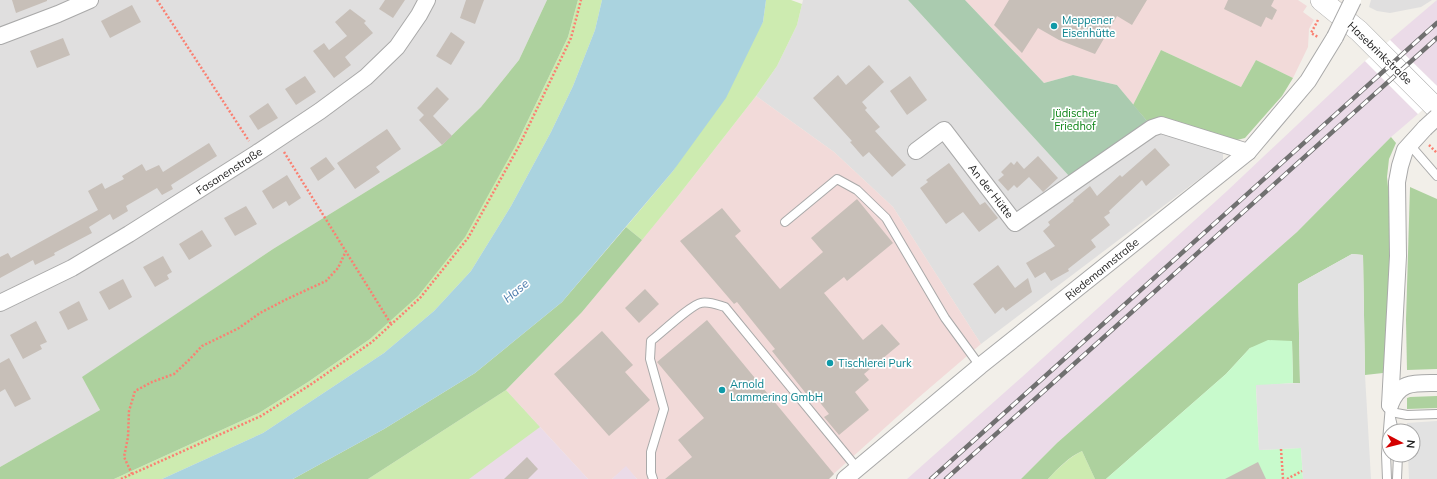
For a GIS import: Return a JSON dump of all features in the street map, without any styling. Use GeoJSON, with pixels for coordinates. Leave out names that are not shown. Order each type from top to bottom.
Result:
{"type":"FeatureCollection","features":[{"type":"Feature","properties":{"kind":"street"},"geometry":{"type":"LineString","coordinates":[[0,36],[90,0]]}},
{"type":"Feature","properties":{"kind":"street","name":"Fasanenstraße"},"geometry":{"type":"LineString","coordinates":[[0,303],[72,268],[104,249],[257,153],[320,111],[366,77],[397,47],[419,15],[427,0]]}},
{"type":"Feature","properties":{"kind":"street","name":"Hasebrinkstraße"},"geometry":{"type":"LineString","coordinates":[[1321,0],[1359,31],[1437,109]]}},
{"type":"Feature","properties":{"kind":"street","name":"Riedemannstraße"},"geometry":{"type":"LineString","coordinates":[[845,479],[980,366],[1248,152],[1308,81],[1335,37],[1353,0]]}},
{"type":"Feature","properties":{"kind":"street"},"geometry":{"type":"LineString","coordinates":[[1390,409],[1398,256],[1397,182],[1405,150],[1437,117]]}},
{"type":"Feature","properties":{"kind":"street","name":"An der Hütte"},"geometry":{"type":"LineString","coordinates":[[916,151],[944,130],[1015,223],[1152,128],[1161,125],[1248,152]]}},
{"type":"Feature","properties":{"kind":"street"},"geometry":{"type":"LineString","coordinates":[[1390,409],[1393,395],[1408,384],[1437,383]]}},
{"type":"Feature","properties":{"kind":"lane"},"geometry":{"type":"LineString","coordinates":[[1410,145],[1437,176]]}},
{"type":"Feature","properties":{"kind":"lane"},"geometry":{"type":"LineString","coordinates":[[785,222],[837,179],[857,190],[886,218],[945,318],[980,366]]}},
{"type":"Feature","properties":{"kind":"lane"},"geometry":{"type":"LineString","coordinates":[[653,479],[651,452],[664,408],[650,359],[651,342],[688,310],[700,302],[726,307],[857,468]]}},
{"type":"Feature","properties":{"kind":"lane"},"geometry":{"type":"LineString","coordinates":[[1390,409],[1407,415],[1437,414]]}},
{"type":"Feature","properties":{"kind":"lane"},"geometry":{"type":"LineString","coordinates":[[1390,409],[1393,423]]}},
{"type":"Feature","properties":{"kind":"lane"},"geometry":{"type":"LineString","coordinates":[[1387,479],[1386,454],[1390,409]]}},
{"type":"Feature","properties":{"kind":"lane"},"geometry":{"type":"LineString","coordinates":[[1397,479],[1398,463]]}},
{"type":"Feature","properties":{"kind":"path"},"geometry":{"type":"LineString","coordinates":[[157,0],[257,153]]}},
{"type":"Feature","properties":{"kind":"path"},"geometry":{"type":"LineString","coordinates":[[121,479],[261,416],[310,385],[366,346],[420,298],[468,238],[520,144],[570,38],[581,0]]}},
{"type":"Feature","properties":{"kind":"path"},"geometry":{"type":"LineString","coordinates":[[1316,23],[1312,32],[1318,37]]}},
{"type":"Feature","properties":{"kind":"path"},"geometry":{"type":"LineString","coordinates":[[277,140],[391,324]]}},
{"type":"Feature","properties":{"kind":"path"},"geometry":{"type":"LineString","coordinates":[[1431,147],[1437,153]]}},
{"type":"Feature","properties":{"kind":"path"},"geometry":{"type":"LineString","coordinates":[[132,474],[124,457],[128,437],[129,411],[134,391],[174,374],[202,346],[239,328],[260,313],[326,281],[338,268],[346,251]]}},
{"type":"Feature","properties":{"kind":"path"},"geometry":{"type":"LineString","coordinates":[[1281,449],[1283,479]]}},
{"type":"Feature","properties":{"kind":"path"},"geometry":{"type":"LineString","coordinates":[[1287,479],[1302,472]]}},
{"type":"Feature","properties":{"kind":"shaded area"},"geometry":{"type":"Polygon","coordinates":[[[0,0],[547,0],[519,60],[481,107],[442,145],[273,249],[83,377],[100,410],[0,467],[0,0]]]}},
{"type":"Feature","properties":{"kind":"shaded area"},"geometry":{"type":"Polygon","coordinates":[[[803,0],[908,0],[1069,176],[1152,135],[1160,133],[1223,152],[1223,161],[981,344],[893,207],[834,152],[756,96],[777,66],[797,25],[803,0]]]}},
{"type":"Feature","properties":{"kind":"shaded area"},"geometry":{"type":"Polygon","coordinates":[[[965,0],[1298,0],[1307,6],[1303,12],[1314,20],[1309,29],[1308,47],[1293,78],[1256,60],[1241,87],[1161,50],[1133,105],[1117,85],[1073,75],[1044,83],[965,0]]]}},
{"type":"Feature","properties":{"kind":"shaded area"},"geometry":{"type":"Polygon","coordinates":[[[1371,0],[1432,0],[1421,7],[1390,13],[1377,11],[1369,7],[1371,0]]]}},
{"type":"Feature","properties":{"kind":"shaded area"},"geometry":{"type":"Polygon","coordinates":[[[1437,0],[1437,86],[1390,40],[1437,0]]]}},
{"type":"Feature","properties":{"kind":"shaded area"},"geometry":{"type":"Polygon","coordinates":[[[1365,61],[1418,114],[1391,137],[1297,232],[1057,443],[1021,479],[907,479],[1227,191],[1365,61]]]}},
{"type":"Feature","properties":{"kind":"shaded area"},"geometry":{"type":"Polygon","coordinates":[[[756,96],[834,152],[893,207],[981,344],[828,479],[637,479],[626,467],[612,479],[588,479],[506,390],[582,312],[678,196],[756,96]]]}},
{"type":"Feature","properties":{"kind":"shaded area"},"geometry":{"type":"Polygon","coordinates":[[[1352,254],[1363,255],[1365,375],[1371,479],[1303,479],[1301,448],[1259,450],[1256,385],[1300,383],[1298,284],[1352,254]]]}},
{"type":"Feature","properties":{"kind":"shaded area"},"geometry":{"type":"Polygon","coordinates":[[[506,390],[588,479],[368,479],[402,458],[506,390]]]}},
{"type":"Feature","properties":{"kind":"shaded area"},"geometry":{"type":"Polygon","coordinates":[[[1437,421],[1437,479],[1409,479],[1408,463],[1421,463],[1421,423],[1407,423],[1437,421]]]}},
{"type":"Feature","properties":{"kind":"shaded area"},"geometry":{"type":"Polygon","coordinates":[[[626,466],[637,479],[612,479],[626,466]]]}},
{"type":"Feature","properties":{"kind":"green space"},"geometry":{"type":"Polygon","coordinates":[[[547,0],[578,0],[568,37],[517,143],[465,237],[418,296],[370,339],[308,382],[259,413],[114,479],[0,479],[0,467],[100,410],[82,377],[273,249],[442,145],[481,107],[519,60],[547,0]]]}},
{"type":"Feature","properties":{"kind":"green space"},"geometry":{"type":"Polygon","coordinates":[[[578,0],[602,0],[595,30],[573,86],[551,132],[511,206],[471,271],[434,311],[384,353],[263,433],[162,479],[114,479],[259,413],[308,382],[370,339],[389,321],[517,143],[568,37],[578,0]]]}},
{"type":"Feature","properties":{"kind":"green space"},"geometry":{"type":"Polygon","coordinates":[[[766,0],[791,0],[802,4],[797,25],[777,66],[756,96],[642,240],[626,227],[673,171],[763,22],[766,0]]]}},
{"type":"Feature","properties":{"kind":"green space","name":"Jüdischer Friedhof"},"geometry":{"type":"Polygon","coordinates":[[[908,0],[965,0],[1044,83],[1073,75],[1117,85],[1147,121],[1069,176],[908,0]]]}},
{"type":"Feature","properties":{"kind":"green space"},"geometry":{"type":"Polygon","coordinates":[[[1161,50],[1241,87],[1256,60],[1293,78],[1282,96],[1245,138],[1237,140],[1161,117],[1147,121],[1133,105],[1161,50]]]}},
{"type":"Feature","properties":{"kind":"green space"},"geometry":{"type":"Polygon","coordinates":[[[1391,137],[1396,143],[1389,159],[1387,177],[1391,217],[1388,325],[1383,373],[1365,375],[1363,255],[1352,254],[1298,284],[1300,383],[1293,383],[1292,341],[1250,348],[1226,374],[1106,479],[1095,479],[1082,451],[1064,463],[1048,479],[1021,479],[1057,443],[1297,232],[1391,137]]]}},
{"type":"Feature","properties":{"kind":"green space"},"geometry":{"type":"Polygon","coordinates":[[[1410,187],[1437,199],[1437,369],[1407,370],[1406,320],[1410,187]]]}},
{"type":"Feature","properties":{"kind":"green space"},"geometry":{"type":"Polygon","coordinates":[[[626,227],[642,240],[582,312],[506,390],[368,479],[293,479],[384,429],[475,373],[562,302],[626,227]]]}},
{"type":"Feature","properties":{"kind":"green space"},"geometry":{"type":"Polygon","coordinates":[[[1268,340],[1292,341],[1293,383],[1256,386],[1259,450],[1301,448],[1303,479],[1106,479],[1226,374],[1250,348],[1268,340]]]}},
{"type":"Feature","properties":{"kind":"green space"},"geometry":{"type":"Polygon","coordinates":[[[506,390],[540,427],[469,479],[368,479],[506,390]]]}},
{"type":"Feature","properties":{"kind":"green space"},"geometry":{"type":"Polygon","coordinates":[[[1437,396],[1437,408],[1407,409],[1407,398],[1437,396]]]}},
{"type":"Feature","properties":{"kind":"green space"},"geometry":{"type":"Polygon","coordinates":[[[1082,451],[1095,479],[1048,479],[1064,463],[1082,451]]]}},
{"type":"Feature","properties":{"kind":"water","name":"Hase"},"geometry":{"type":"Polygon","coordinates":[[[602,0],[766,0],[763,22],[726,98],[673,171],[562,302],[475,373],[384,429],[293,479],[162,479],[263,433],[384,353],[434,311],[471,271],[511,206],[551,132],[573,86],[595,30],[602,0]]]}},
{"type":"Feature","properties":{"kind":"pier"},"geometry":{"type":"Polygon","coordinates":[[[1390,40],[1437,86],[1437,97],[1418,114],[1365,61],[1390,40]]]}},
{"type":"Feature","properties":{"kind":"building"},"geometry":{"type":"Polygon","coordinates":[[[12,0],[47,0],[47,1],[16,13],[12,0]]]}},
{"type":"Feature","properties":{"kind":"building"},"geometry":{"type":"Polygon","coordinates":[[[385,0],[405,0],[393,18],[379,9],[385,0]]]}},
{"type":"Feature","properties":{"kind":"building"},"geometry":{"type":"Polygon","coordinates":[[[466,0],[484,0],[475,24],[460,18],[466,0]]]}},
{"type":"Feature","properties":{"kind":"building","name":"Meppener Eisenhütte"},"geometry":{"type":"Polygon","coordinates":[[[1009,0],[1147,0],[1132,25],[1117,16],[1095,54],[1059,40],[1038,28],[1022,53],[994,25],[1009,0]]]}},
{"type":"Feature","properties":{"kind":"building"},"geometry":{"type":"Polygon","coordinates":[[[1228,0],[1274,0],[1271,6],[1277,10],[1272,20],[1266,17],[1261,27],[1224,9],[1228,0]]]}},
{"type":"Feature","properties":{"kind":"building"},"geometry":{"type":"Polygon","coordinates":[[[132,5],[141,22],[110,38],[101,21],[132,5]]]}},
{"type":"Feature","properties":{"kind":"building"},"geometry":{"type":"Polygon","coordinates":[[[350,9],[366,21],[364,23],[373,33],[345,57],[351,65],[334,78],[313,51],[324,43],[329,50],[347,36],[335,22],[350,9]]]}},
{"type":"Feature","properties":{"kind":"building"},"geometry":{"type":"Polygon","coordinates":[[[451,32],[465,42],[451,65],[436,56],[451,32]]]}},
{"type":"Feature","properties":{"kind":"building"},"geometry":{"type":"Polygon","coordinates":[[[63,38],[70,55],[37,68],[30,51],[63,38]]]}},
{"type":"Feature","properties":{"kind":"building"},"geometry":{"type":"Polygon","coordinates":[[[869,65],[884,82],[862,102],[867,108],[865,110],[880,127],[875,131],[906,165],[892,177],[869,152],[863,157],[850,142],[852,141],[813,98],[838,75],[846,85],[869,65]]]}},
{"type":"Feature","properties":{"kind":"building"},"geometry":{"type":"Polygon","coordinates":[[[305,76],[316,92],[296,105],[285,89],[305,76]]]}},
{"type":"Feature","properties":{"kind":"building"},"geometry":{"type":"Polygon","coordinates":[[[910,76],[927,100],[907,115],[890,91],[910,76]]]}},
{"type":"Feature","properties":{"kind":"building"},"geometry":{"type":"Polygon","coordinates":[[[437,87],[449,99],[433,116],[452,136],[442,145],[419,120],[424,115],[417,108],[437,87]]]}},
{"type":"Feature","properties":{"kind":"building"},"geometry":{"type":"Polygon","coordinates":[[[268,103],[278,118],[258,130],[249,116],[268,103]]]}},
{"type":"Feature","properties":{"kind":"building"},"geometry":{"type":"Polygon","coordinates":[[[387,129],[401,149],[376,167],[380,172],[355,189],[337,163],[387,129]]]}},
{"type":"Feature","properties":{"kind":"building"},"geometry":{"type":"Polygon","coordinates":[[[209,143],[217,156],[171,185],[173,189],[162,195],[157,188],[126,206],[128,211],[113,220],[110,214],[89,227],[92,233],[54,253],[55,255],[35,265],[33,260],[0,278],[0,257],[8,253],[11,258],[98,210],[88,191],[102,183],[105,189],[124,179],[122,176],[142,164],[146,171],[159,165],[163,172],[209,143]]]}},
{"type":"Feature","properties":{"kind":"building"},"geometry":{"type":"Polygon","coordinates":[[[1155,148],[1170,165],[1146,186],[1142,180],[1109,211],[1110,213],[1104,217],[1110,225],[1091,240],[1096,247],[1068,269],[1069,271],[1051,281],[1045,272],[1035,278],[1026,263],[1055,246],[1043,231],[1050,225],[1048,222],[1090,186],[1097,196],[1120,175],[1122,177],[1155,148]]]}},
{"type":"Feature","properties":{"kind":"building"},"geometry":{"type":"Polygon","coordinates":[[[1038,156],[1058,178],[1043,192],[1029,177],[1017,188],[1014,185],[1008,191],[998,180],[1004,175],[1001,172],[1011,162],[1014,165],[1017,161],[1024,169],[1038,156]]]}},
{"type":"Feature","properties":{"kind":"building"},"geometry":{"type":"Polygon","coordinates":[[[326,157],[335,169],[318,181],[310,168],[326,157]]]}},
{"type":"Feature","properties":{"kind":"building"},"geometry":{"type":"Polygon","coordinates":[[[949,163],[980,205],[985,202],[998,218],[979,232],[963,212],[946,224],[920,188],[928,182],[926,180],[949,163]]]}},
{"type":"Feature","properties":{"kind":"building"},"geometry":{"type":"Polygon","coordinates":[[[287,175],[301,198],[289,206],[286,201],[273,209],[262,191],[287,175]]]}},
{"type":"Feature","properties":{"kind":"building"},"geometry":{"type":"Polygon","coordinates":[[[857,199],[893,243],[847,281],[844,277],[824,293],[863,340],[882,324],[900,344],[864,374],[869,380],[855,392],[869,410],[839,435],[824,417],[829,414],[818,400],[812,401],[772,351],[775,349],[737,302],[734,304],[680,241],[722,208],[741,231],[735,236],[780,289],[823,252],[811,238],[857,199]]]}},
{"type":"Feature","properties":{"kind":"building"},"geometry":{"type":"Polygon","coordinates":[[[246,206],[257,224],[235,236],[224,218],[246,206]]]}},
{"type":"Feature","properties":{"kind":"building"},"geometry":{"type":"Polygon","coordinates":[[[202,230],[212,246],[189,260],[179,244],[202,230]]]}},
{"type":"Feature","properties":{"kind":"building"},"geometry":{"type":"Polygon","coordinates":[[[163,256],[172,272],[167,275],[169,279],[155,287],[143,267],[163,256]]]}},
{"type":"Feature","properties":{"kind":"building"},"geometry":{"type":"Polygon","coordinates":[[[998,265],[1015,288],[1028,278],[1032,292],[1006,311],[1003,307],[995,314],[973,284],[998,265]]]}},
{"type":"Feature","properties":{"kind":"building"},"geometry":{"type":"Polygon","coordinates":[[[123,279],[132,297],[109,310],[99,292],[123,279]]]}},
{"type":"Feature","properties":{"kind":"building"},"geometry":{"type":"Polygon","coordinates":[[[645,289],[659,304],[639,323],[625,308],[645,289]]]}},
{"type":"Feature","properties":{"kind":"building"},"geometry":{"type":"Polygon","coordinates":[[[79,301],[88,320],[68,330],[59,312],[79,301]]]}},
{"type":"Feature","properties":{"kind":"building","name":"Arnold Lammering GmbH"},"geometry":{"type":"Polygon","coordinates":[[[707,320],[834,474],[829,479],[665,479],[692,457],[678,440],[704,418],[657,362],[707,320]]]}},
{"type":"Feature","properties":{"kind":"building"},"geometry":{"type":"Polygon","coordinates":[[[36,321],[47,342],[40,345],[42,349],[23,359],[10,335],[36,321]]]}},
{"type":"Feature","properties":{"kind":"building"},"geometry":{"type":"Polygon","coordinates":[[[602,331],[633,365],[625,372],[650,400],[609,436],[554,374],[602,331]]]}},
{"type":"Feature","properties":{"kind":"building"},"geometry":{"type":"Polygon","coordinates":[[[9,358],[31,399],[15,407],[5,389],[0,392],[0,363],[9,358]]]}},
{"type":"Feature","properties":{"kind":"building"},"geometry":{"type":"Polygon","coordinates":[[[527,457],[538,469],[528,479],[504,479],[527,457]]]}},
{"type":"Feature","properties":{"kind":"building"},"geometry":{"type":"Polygon","coordinates":[[[1258,462],[1266,479],[1225,479],[1258,462]]]}},
{"type":"Feature","properties":{"kind":"railway"},"geometry":{"type":"LineString","coordinates":[[931,479],[1437,23]]}},
{"type":"Feature","properties":{"kind":"railway"},"geometry":{"type":"LineString","coordinates":[[946,479],[1437,38]]}},
{"type":"Feature","properties":{"kind":"place","name":"Meppener Eisenhütte"},"geometry":{"type":"Point","coordinates":[1054,26]}},
{"type":"Feature","properties":{"kind":"place","name":"Tischlerei Purk"},"geometry":{"type":"Point","coordinates":[830,363]}},
{"type":"Feature","properties":{"kind":"place","name":"Arnold Lammering GmbH"},"geometry":{"type":"Point","coordinates":[722,390]}}]}
